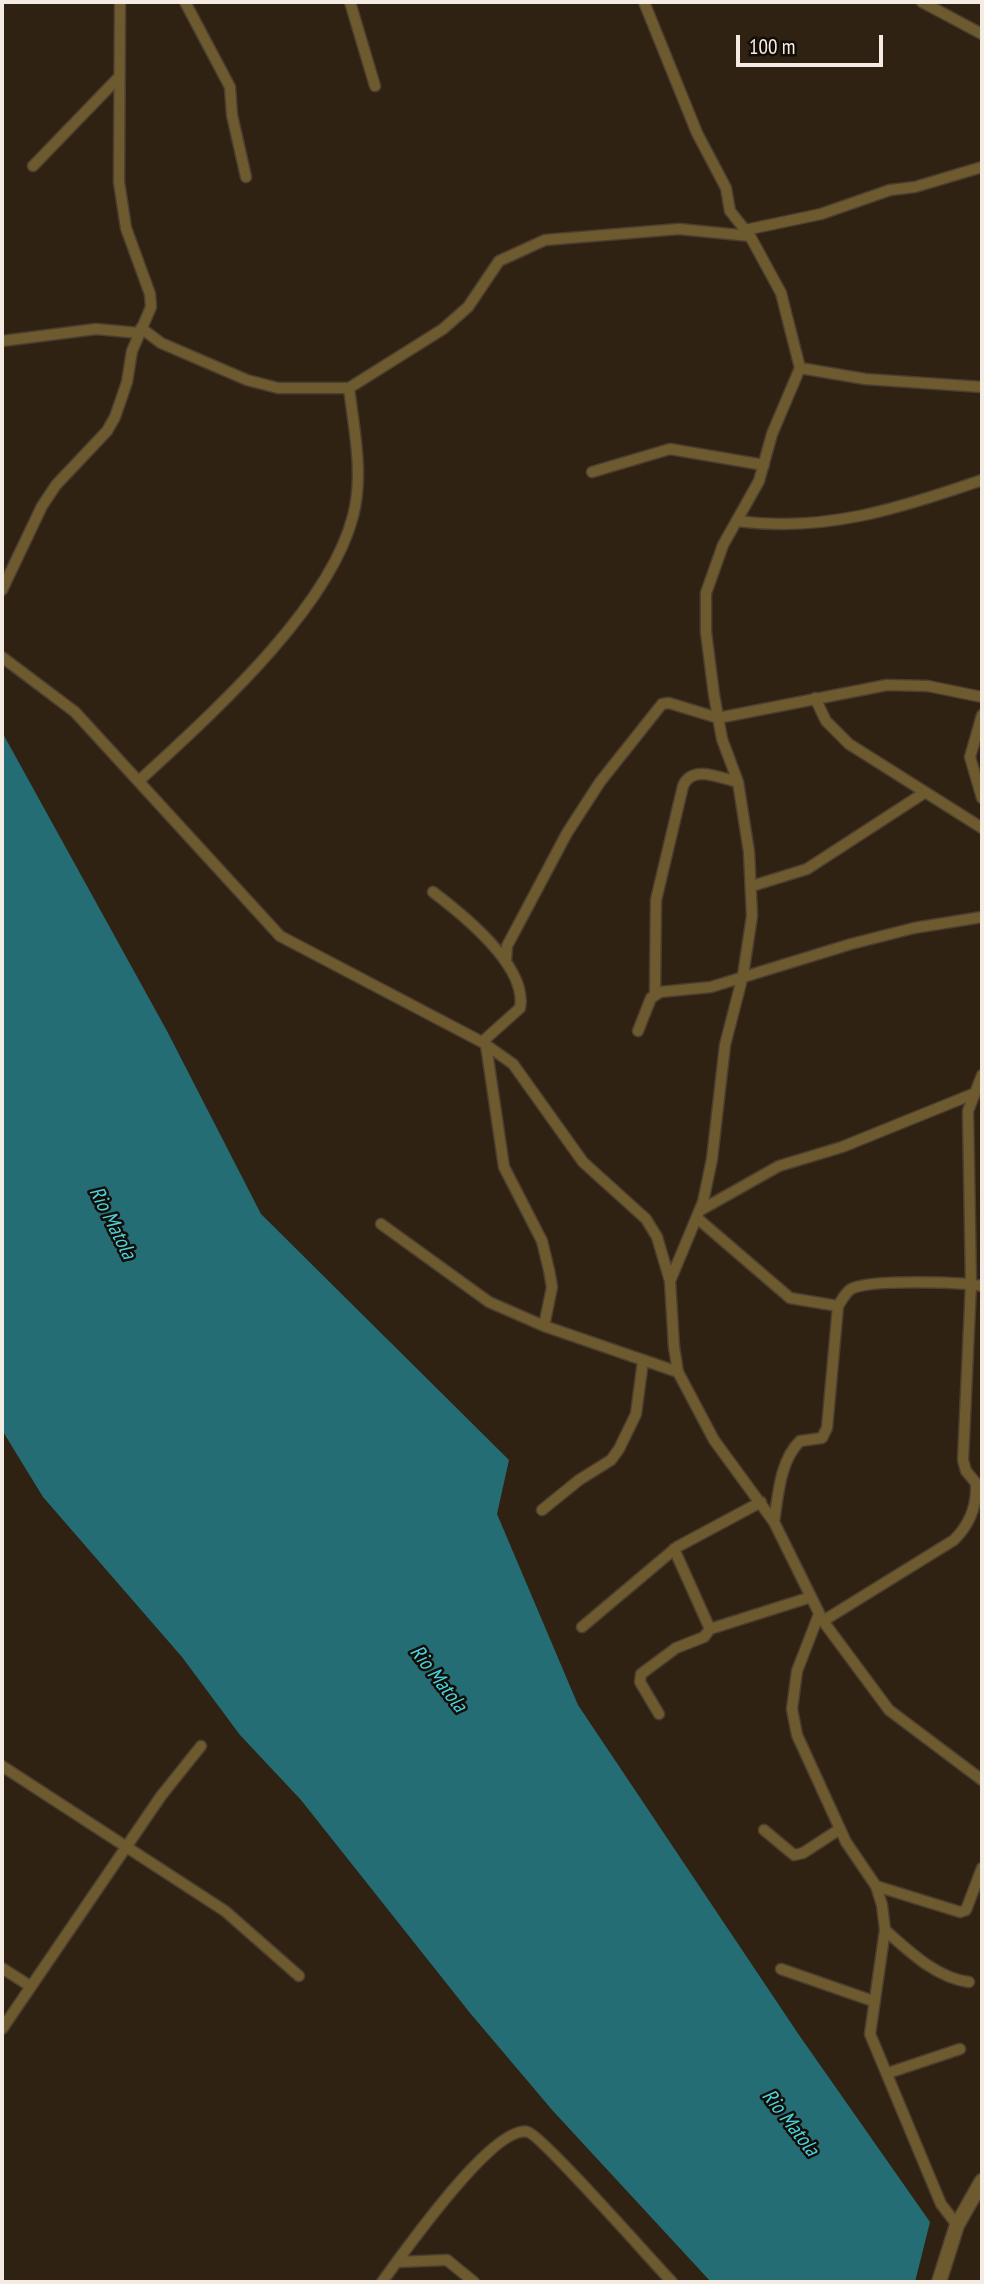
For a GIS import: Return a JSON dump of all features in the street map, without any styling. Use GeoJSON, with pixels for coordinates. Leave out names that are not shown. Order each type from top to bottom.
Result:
{"type":"FeatureCollection","features":[{"type":"Feature","properties":{"kind":"street"},"geometry":{"type":"LineString","coordinates":[[2,590],[42,506],[56,485],[107,431],[115,417],[140,330],[152,302],[124,220],[119,182],[120,2]]}},
{"type":"Feature","properties":{"kind":"street"},"geometry":{"type":"LineString","coordinates":[[185,2],[230,87],[232,115],[246,177]]}},
{"type":"Feature","properties":{"kind":"street"},"geometry":{"type":"LineString","coordinates":[[350,2],[375,86]]}},
{"type":"Feature","properties":{"kind":"street"},"geometry":{"type":"LineString","coordinates":[[644,2],[697,133],[726,188],[730,211],[747,233],[781,293],[800,368],[772,434],[759,481],[713,567],[706,593],[706,632],[718,718],[722,739],[738,782],[752,886],[752,916],[743,975],[725,1045],[712,1159],[698,1214],[670,1281]]}},
{"type":"Feature","properties":{"kind":"street"},"geometry":{"type":"LineString","coordinates":[[922,2],[982,34]]}},
{"type":"Feature","properties":{"kind":"street"},"geometry":{"type":"LineString","coordinates":[[33,166],[119,77]]}},
{"type":"Feature","properties":{"kind":"street"},"geometry":{"type":"LineString","coordinates":[[2,341],[96,329],[140,330],[161,343],[247,380],[278,388],[349,388],[443,329],[468,307],[497,263],[536,243],[556,237],[623,236],[679,229],[747,233],[821,214],[890,190],[915,187],[982,167]]}},
{"type":"Feature","properties":{"kind":"street"},"geometry":{"type":"LineString","coordinates":[[800,368],[865,379],[982,387]]}},
{"type":"Feature","properties":{"kind":"street"},"geometry":{"type":"LineString","coordinates":[[140,780],[292,626],[340,554],[354,515],[357,488],[349,388]]}},
{"type":"Feature","properties":{"kind":"street"},"geometry":{"type":"LineString","coordinates":[[592,472],[670,449],[764,465]]}},
{"type":"Feature","properties":{"kind":"street"},"geometry":{"type":"LineString","coordinates":[[737,520],[807,525],[864,517],[982,480]]}},
{"type":"Feature","properties":{"kind":"street"},"geometry":{"type":"LineString","coordinates":[[2,657],[75,712],[280,936],[484,1043],[522,1075],[583,1162],[646,1219],[657,1237],[670,1281],[678,1373],[714,1440],[774,1522],[821,1618],[890,1710],[982,1780]]}},
{"type":"Feature","properties":{"kind":"street"},"geometry":{"type":"LineString","coordinates":[[506,961],[508,946],[567,833],[600,782],[658,708],[669,703],[718,718],[887,685],[928,686],[982,697]]}},
{"type":"Feature","properties":{"kind":"street"},"geometry":{"type":"LineString","coordinates":[[815,698],[834,732],[924,793],[982,828]]}},
{"type":"Feature","properties":{"kind":"street"},"geometry":{"type":"LineString","coordinates":[[982,715],[970,757],[982,798]]}},
{"type":"Feature","properties":{"kind":"street"},"geometry":{"type":"LineString","coordinates":[[638,1031],[655,994],[655,910],[683,786],[688,777],[698,773],[738,782]]}},
{"type":"Feature","properties":{"kind":"street"},"geometry":{"type":"LineString","coordinates":[[752,886],[807,869],[924,793]]}},
{"type":"Feature","properties":{"kind":"street"},"geometry":{"type":"LineString","coordinates":[[433,892],[475,926],[506,961],[521,999],[520,1008],[484,1043]]}},
{"type":"Feature","properties":{"kind":"street"},"geometry":{"type":"LineString","coordinates":[[655,994],[711,987],[743,975],[914,928],[982,917]]}},
{"type":"Feature","properties":{"kind":"street"},"geometry":{"type":"LineString","coordinates":[[484,1043],[504,1167],[542,1241],[549,1270],[552,1287],[544,1326]]}},
{"type":"Feature","properties":{"kind":"street"},"geometry":{"type":"LineString","coordinates":[[957,2225],[941,2204],[870,2034],[874,2024],[873,2001],[885,1930],[876,1886],[841,1829],[797,1735],[792,1709],[797,1671],[821,1618],[954,1540],[964,1530],[979,1502],[979,1487],[966,1471],[963,1460],[977,1285],[968,1111],[982,1075]]}},
{"type":"Feature","properties":{"kind":"street"},"geometry":{"type":"LineString","coordinates":[[698,1214],[779,1166],[842,1147],[973,1094]]}},
{"type":"Feature","properties":{"kind":"street"},"geometry":{"type":"LineString","coordinates":[[698,1214],[790,1298],[838,1306]]}},
{"type":"Feature","properties":{"kind":"street"},"geometry":{"type":"LineString","coordinates":[[381,1224],[481,1297],[544,1326],[678,1373]]}},
{"type":"Feature","properties":{"kind":"street"},"geometry":{"type":"LineString","coordinates":[[774,1522],[783,1471],[793,1449],[800,1441],[822,1438],[827,1428],[838,1306],[847,1292],[855,1287],[888,1283],[977,1285]]}},
{"type":"Feature","properties":{"kind":"street"},"geometry":{"type":"LineString","coordinates":[[542,1510],[579,1480],[611,1460],[619,1449],[636,1414],[643,1361]]}},
{"type":"Feature","properties":{"kind":"street"},"geometry":{"type":"LineString","coordinates":[[582,1627],[674,1549],[761,1502]]}},
{"type":"Feature","properties":{"kind":"street"},"geometry":{"type":"LineString","coordinates":[[674,1549],[710,1629]]}},
{"type":"Feature","properties":{"kind":"street"},"geometry":{"type":"LineString","coordinates":[[659,1714],[640,1682],[641,1674],[676,1648],[704,1637],[710,1629],[811,1597]]}},
{"type":"Feature","properties":{"kind":"street"},"geometry":{"type":"LineString","coordinates":[[2,2029],[126,1846],[201,1746]]}},
{"type":"Feature","properties":{"kind":"street"},"geometry":{"type":"LineString","coordinates":[[2,1766],[225,1912],[299,1976]]}},
{"type":"Feature","properties":{"kind":"street"},"geometry":{"type":"LineString","coordinates":[[764,1830],[794,1855],[803,1853],[841,1829]]}},
{"type":"Feature","properties":{"kind":"street"},"geometry":{"type":"LineString","coordinates":[[876,1886],[964,1912],[982,1868]]}},
{"type":"Feature","properties":{"kind":"street"},"geometry":{"type":"LineString","coordinates":[[885,1930],[918,1958],[950,1978],[969,1982]]}},
{"type":"Feature","properties":{"kind":"street"},"geometry":{"type":"LineString","coordinates":[[2,1968],[30,1986]]}},
{"type":"Feature","properties":{"kind":"street"},"geometry":{"type":"LineString","coordinates":[[781,1969],[873,2001]]}},
{"type":"Feature","properties":{"kind":"street"},"geometry":{"type":"LineString","coordinates":[[888,2073],[960,2049]]}},
{"type":"Feature","properties":{"kind":"street"},"geometry":{"type":"LineString","coordinates":[[383,2282],[477,2161],[515,2132],[525,2131],[532,2133],[556,2157],[672,2282]]}},
{"type":"Feature","properties":{"kind":"street"},"geometry":{"type":"LineString","coordinates":[[940,2281],[957,2225],[982,2182]]}},
{"type":"Feature","properties":{"kind":"street"},"geometry":{"type":"LineString","coordinates":[[397,2262],[447,2260],[474,2282]]}},
{"type":"Feature","properties":{"kind":"water","name":"Rio Matola"},"geometry":{"type":"Polygon","coordinates":[[[2,732],[167,1031],[261,1214],[509,1460],[497,1514],[578,1705],[799,2035],[930,2222],[915,2282],[711,2282],[553,2111],[470,2013],[301,1800],[240,1735],[182,1657],[43,1497],[2,1430],[2,732]]]}}]}
